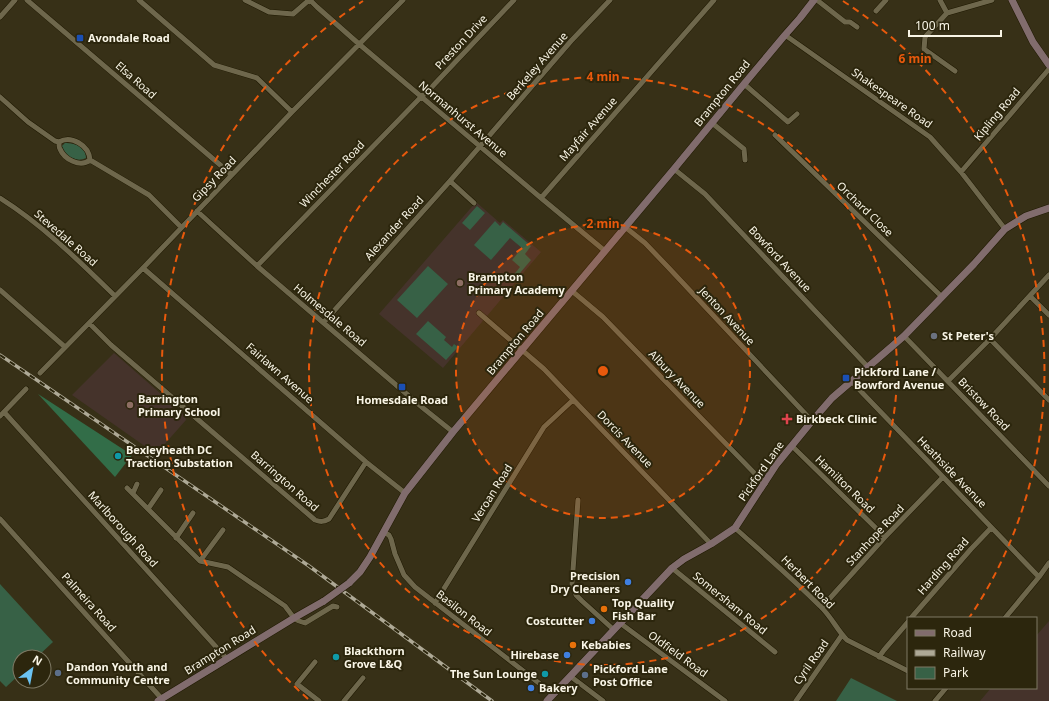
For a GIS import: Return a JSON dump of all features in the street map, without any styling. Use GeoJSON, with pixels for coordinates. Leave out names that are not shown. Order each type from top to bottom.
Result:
{"type":"FeatureCollection","features":[{"type":"Feature","properties":{"kind":"street"},"geometry":{"type":"LineString","coordinates":[[0,17],[15,0]]}},
{"type":"Feature","properties":{"kind":"street","name":"Elsa Road"},"geometry":{"type":"LineString","coordinates":[[27,0],[232,175]]}},
{"type":"Feature","properties":{"kind":"street"},"geometry":{"type":"LineString","coordinates":[[139,0],[214,65],[257,78],[292,112]]}},
{"type":"Feature","properties":{"kind":"street"},"geometry":{"type":"LineString","coordinates":[[245,0],[269,12],[294,14],[309,0]]}},
{"type":"Feature","properties":{"kind":"street","name":"Normanhurst Avenue"},"geometry":{"type":"LineString","coordinates":[[309,0],[421,97],[605,251]]}},
{"type":"Feature","properties":{"kind":"street","name":"Gipsy Road"},"geometry":{"type":"LineString","coordinates":[[40,373],[65,346],[89,324],[292,112],[403,0]]}},
{"type":"Feature","properties":{"kind":"street","name":"Preston Drive"},"geometry":{"type":"LineString","coordinates":[[421,97],[514,0]]}},
{"type":"Feature","properties":{"kind":"street","name":"Berkeley Avenue"},"geometry":{"type":"LineString","coordinates":[[480,146],[610,0]]}},
{"type":"Feature","properties":{"kind":"street","name":"Mayfair Avenue"},"geometry":{"type":"LineString","coordinates":[[541,198],[714,0]]}},
{"type":"Feature","properties":{"kind":"street"},"geometry":{"type":"LineString","coordinates":[[815,0],[845,22],[850,22],[857,26]]}},
{"type":"Feature","properties":{"kind":"street","name":"Brampton Road"},"geometry":{"type":"LineString","coordinates":[[160,700],[324,601],[349,583],[360,572],[406,492],[453,432],[815,0]]}},
{"type":"Feature","properties":{"kind":"street"},"geometry":{"type":"LineString","coordinates":[[876,11],[886,0]]}},
{"type":"Feature","properties":{"kind":"street"},"geometry":{"type":"LineString","coordinates":[[940,0],[947,13]]}},
{"type":"Feature","properties":{"kind":"street"},"geometry":{"type":"LineString","coordinates":[[955,71],[924,49],[925,36],[947,13],[992,0]]}},
{"type":"Feature","properties":{"kind":"street"},"geometry":{"type":"LineString","coordinates":[[1012,0],[1033,42],[1049,65]]}},
{"type":"Feature","properties":{"kind":"street","name":"Shakespeare Road"},"geometry":{"type":"LineString","coordinates":[[785,34],[930,137],[961,172],[1005,229]]}},
{"type":"Feature","properties":{"kind":"street","name":"Kipling Road"},"geometry":{"type":"LineString","coordinates":[[961,172],[1049,69]]}},
{"type":"Feature","properties":{"kind":"street"},"geometry":{"type":"LineString","coordinates":[[744,84],[788,122],[797,114]]}},
{"type":"Feature","properties":{"kind":"street"},"geometry":{"type":"LineString","coordinates":[[0,97],[28,122],[46,135],[59,142],[70,140],[79,143],[87,152],[90,160],[148,195],[181,227]]}},
{"type":"Feature","properties":{"kind":"street","name":"Winchester Road"},"geometry":{"type":"LineString","coordinates":[[257,266],[421,97]]}},
{"type":"Feature","properties":{"kind":"street"},"geometry":{"type":"LineString","coordinates":[[712,123],[744,149],[745,160]]}},
{"type":"Feature","properties":{"kind":"street","name":"Orchard Close"},"geometry":{"type":"LineString","coordinates":[[775,136],[942,297]]}},
{"type":"Feature","properties":{"kind":"street"},"geometry":{"type":"LineString","coordinates":[[59,142],[60,148],[64,154],[72,161],[80,163],[88,162],[90,160]]}},
{"type":"Feature","properties":{"kind":"street","name":"Alexander Road"},"geometry":{"type":"LineString","coordinates":[[324,322],[480,146]]}},
{"type":"Feature","properties":{"kind":"street","name":"Bowford Avenue"},"geometry":{"type":"LineString","coordinates":[[674,169],[705,194],[868,367]]}},
{"type":"Feature","properties":{"kind":"street"},"geometry":{"type":"LineString","coordinates":[[450,181],[474,203]]}},
{"type":"Feature","properties":{"kind":"street","name":"Stevedale Road"},"geometry":{"type":"LineString","coordinates":[[0,198],[39,226],[68,251],[115,296]]}},
{"type":"Feature","properties":{"kind":"street","name":"Pickford Lane"},"geometry":{"type":"LineString","coordinates":[[547,701],[672,568],[735,528],[776,465],[832,398],[904,336],[974,264],[1005,229],[1026,216],[1049,208]]}},
{"type":"Feature","properties":{"kind":"street","name":"Holmesdale Road"},"geometry":{"type":"LineString","coordinates":[[197,211],[257,266],[453,432]]}},
{"type":"Feature","properties":{"kind":"street","name":"Jenton Avenue"},"geometry":{"type":"LineString","coordinates":[[625,227],[645,243],[812,421]]}},
{"type":"Feature","properties":{"kind":"street","name":"Fairlawn Avenue"},"geometry":{"type":"LineString","coordinates":[[143,268],[366,462],[406,492]]}},
{"type":"Feature","properties":{"kind":"street"},"geometry":{"type":"LineString","coordinates":[[948,381],[990,339],[1049,275]]}},
{"type":"Feature","properties":{"kind":"street"},"geometry":{"type":"LineString","coordinates":[[0,290],[65,346]]}},
{"type":"Feature","properties":{"kind":"street","name":"Albury Avenue"},"geometry":{"type":"LineString","coordinates":[[572,291],[603,317],[765,484]]}},
{"type":"Feature","properties":{"kind":"street"},"geometry":{"type":"LineString","coordinates":[[1030,296],[1049,315]]}},
{"type":"Feature","properties":{"kind":"street","name":"Dorcis Avenue"},"geometry":{"type":"LineString","coordinates":[[479,313],[544,369],[711,544]]}},
{"type":"Feature","properties":{"kind":"street","name":"Barrington Road"},"geometry":{"type":"LineString","coordinates":[[89,324],[111,345],[314,520],[320,522],[329,518],[366,462]]}},
{"type":"Feature","properties":{"kind":"street","name":"Bristow Road"},"geometry":{"type":"LineString","coordinates":[[904,336],[1049,486]]}},
{"type":"Feature","properties":{"kind":"street"},"geometry":{"type":"LineString","coordinates":[[990,339],[1049,400]]}},
{"type":"Feature","properties":{"kind":"street","name":"Heathside Avenue"},"geometry":{"type":"LineString","coordinates":[[851,381],[1039,577]]}},
{"type":"Feature","properties":{"kind":"street"},"geometry":{"type":"LineString","coordinates":[[2,414],[26,388]]}},
{"type":"Feature","properties":{"kind":"street","name":"Veroan Road"},"geometry":{"type":"LineString","coordinates":[[435,603],[544,427],[573,400]]}},
{"type":"Feature","properties":{"kind":"street","name":"Marlborough Road"},"geometry":{"type":"LineString","coordinates":[[2,414],[227,659]]}},
{"type":"Feature","properties":{"kind":"street","name":"Hamilton Road"},"geometry":{"type":"LineString","coordinates":[[792,446],[885,537]]}},
{"type":"Feature","properties":{"kind":"street","name":"Stanhope Road"},"geometry":{"type":"LineString","coordinates":[[822,607],[885,537],[943,477]]}},
{"type":"Feature","properties":{"kind":"street"},"geometry":{"type":"LineString","coordinates":[[132,493],[137,484]]}},
{"type":"Feature","properties":{"kind":"street"},"geometry":{"type":"LineString","coordinates":[[127,488],[200,561],[228,567],[285,606],[294,618],[299,621],[305,623],[333,606],[337,607]]}},
{"type":"Feature","properties":{"kind":"street"},"geometry":{"type":"LineString","coordinates":[[148,509],[161,490]]}},
{"type":"Feature","properties":{"kind":"street"},"geometry":{"type":"LineString","coordinates":[[578,500],[572,584],[576,595],[614,630]]}},
{"type":"Feature","properties":{"kind":"street"},"geometry":{"type":"LineString","coordinates":[[176,538],[193,514]]}},
{"type":"Feature","properties":{"kind":"street","name":"Palmeira Road"},"geometry":{"type":"LineString","coordinates":[[0,519],[160,700]]}},
{"type":"Feature","properties":{"kind":"street","name":"Herbert Road"},"geometry":{"type":"LineString","coordinates":[[735,528],[822,607],[847,640],[907,671]]}},
{"type":"Feature","properties":{"kind":"street","name":"Harding Road"},"geometry":{"type":"LineString","coordinates":[[912,617],[991,528]]}},
{"type":"Feature","properties":{"kind":"street"},"geometry":{"type":"LineString","coordinates":[[200,561],[223,530]]}},
{"type":"Feature","properties":{"kind":"street","name":"Basilon Road"},"geometry":{"type":"LineString","coordinates":[[383,532],[389,535],[404,575],[415,587],[553,694]]}},
{"type":"Feature","properties":{"kind":"street"},"geometry":{"type":"LineString","coordinates":[[1006,617],[1049,563]]}},
{"type":"Feature","properties":{"kind":"street","name":"Somersham Road"},"geometry":{"type":"LineString","coordinates":[[672,568],[775,652]]}},
{"type":"Feature","properties":{"kind":"street","name":"Oldfield Road"},"geometry":{"type":"LineString","coordinates":[[620,623],[725,701]]}},
{"type":"Feature","properties":{"kind":"street"},"geometry":{"type":"LineString","coordinates":[[879,657],[907,623]]}},
{"type":"Feature","properties":{"kind":"street","name":"Cyril Road"},"geometry":{"type":"LineString","coordinates":[[796,701],[842,635]]}},
{"type":"Feature","properties":{"kind":"street"},"geometry":{"type":"LineString","coordinates":[[315,662],[297,684],[319,701]]}},
{"type":"Feature","properties":{"kind":"street"},"geometry":{"type":"LineString","coordinates":[[570,676],[603,701]]}},
{"type":"Feature","properties":{"kind":"street"},"geometry":{"type":"LineString","coordinates":[[344,701],[363,678]]}},
{"type":"Feature","properties":{"kind":"street"},"geometry":{"type":"LineString","coordinates":[[935,701],[944,689]]}},
{"type":"Feature","properties":{"kind":"shaded area","name":"Brampton Primary Academy"},"geometry":{"type":"Polygon","coordinates":[[[476,202],[500,223],[503,220],[541,252],[443,368],[379,314],[476,202]]]}},
{"type":"Feature","properties":{"kind":"shaded area","name":"Barrington Primary School"},"geometry":{"type":"Polygon","coordinates":[[[114,353],[184,414],[186,420],[156,454],[72,395],[114,353]]]}},
{"type":"Feature","properties":{"kind":"shaded area"},"geometry":{"type":"Polygon","coordinates":[[[1049,621],[1049,701],[980,701],[990,689],[1037,689],[1037,635],[1049,621]]]}},
{"type":"Feature","properties":{"kind":"green space"},"geometry":{"type":"Polygon","coordinates":[[[65,143],[82,148],[86,154],[86,158],[78,160],[68,156],[62,146],[65,143]]]}},
{"type":"Feature","properties":{"kind":"green space"},"geometry":{"type":"Polygon","coordinates":[[[477,206],[485,213],[470,230],[462,223],[477,206]]]}},
{"type":"Feature","properties":{"kind":"green space"},"geometry":{"type":"Polygon","coordinates":[[[495,221],[500,226],[503,222],[531,246],[525,254],[531,260],[515,279],[512,277],[520,267],[512,260],[522,248],[510,238],[491,260],[474,245],[495,221]]]}},
{"type":"Feature","properties":{"kind":"green space"},"geometry":{"type":"Polygon","coordinates":[[[428,266],[448,284],[417,318],[397,300],[428,266]]]}},
{"type":"Feature","properties":{"kind":"green space"},"geometry":{"type":"Polygon","coordinates":[[[428,321],[446,337],[444,340],[452,347],[454,344],[458,347],[446,360],[416,334],[428,321]]]}},
{"type":"Feature","properties":{"kind":"green space"},"geometry":{"type":"Polygon","coordinates":[[[38,394],[132,455],[115,477],[38,394]]]}},
{"type":"Feature","properties":{"kind":"green space"},"geometry":{"type":"Polygon","coordinates":[[[0,584],[53,642],[46,649],[12,649],[12,681],[6,687],[0,681],[0,584]]]}},
{"type":"Feature","properties":{"kind":"green space"},"geometry":{"type":"Polygon","coordinates":[[[851,678],[897,701],[836,701],[851,678]]]}},
{"type":"Feature","properties":{"kind":"railway"},"geometry":{"type":"LineString","coordinates":[[0,355],[309,566],[492,701]]}},
{"type":"Feature","properties":{"kind":"place","name":"Avondale Road"},"geometry":{"type":"Point","coordinates":[80,38]}},
{"type":"Feature","properties":{"kind":"place","name":"Brampton Primary Academy"},"geometry":{"type":"Point","coordinates":[460,283]}},
{"type":"Feature","properties":{"kind":"place","name":"St Peter's"},"geometry":{"type":"Point","coordinates":[934,336]}},
{"type":"Feature","properties":{"kind":"place","name":"Pickford Lane / Bowford Avenue"},"geometry":{"type":"Point","coordinates":[846,378]}},
{"type":"Feature","properties":{"kind":"place","name":"Homesdale Road"},"geometry":{"type":"Point","coordinates":[402,387]}},
{"type":"Feature","properties":{"kind":"place","name":"Barrington Primary School"},"geometry":{"type":"Point","coordinates":[130,405]}},
{"type":"Feature","properties":{"kind":"place","name":"Birkbeck Clinic"},"geometry":{"type":"Point","coordinates":[787,419]}},
{"type":"Feature","properties":{"kind":"place","name":"Bexleyheath DC Traction Substation"},"geometry":{"type":"Point","coordinates":[118,456]}},
{"type":"Feature","properties":{"kind":"place","name":"Precision Dry Cleaners"},"geometry":{"type":"Point","coordinates":[628,582]}},
{"type":"Feature","properties":{"kind":"place","name":"Top Quality Fish Bar"},"geometry":{"type":"Point","coordinates":[604,609]}},
{"type":"Feature","properties":{"kind":"place","name":"Costcutter"},"geometry":{"type":"Point","coordinates":[592,621]}},
{"type":"Feature","properties":{"kind":"place","name":"Kebabies"},"geometry":{"type":"Point","coordinates":[573,645]}},
{"type":"Feature","properties":{"kind":"place","name":"Hirebase"},"geometry":{"type":"Point","coordinates":[567,655]}},
{"type":"Feature","properties":{"kind":"place","name":"Blackthorn Grove L&Q"},"geometry":{"type":"Point","coordinates":[336,657]}},
{"type":"Feature","properties":{"kind":"place","name":"Dandon Youth and Community Centre"},"geometry":{"type":"Point","coordinates":[58,673]}},
{"type":"Feature","properties":{"kind":"place","name":"The Sun Lounge"},"geometry":{"type":"Point","coordinates":[545,674]}},
{"type":"Feature","properties":{"kind":"place","name":"Pickford Lane Post Office"},"geometry":{"type":"Point","coordinates":[585,675]}},
{"type":"Feature","properties":{"kind":"place","name":"Bakery"},"geometry":{"type":"Point","coordinates":[531,688]}}]}
